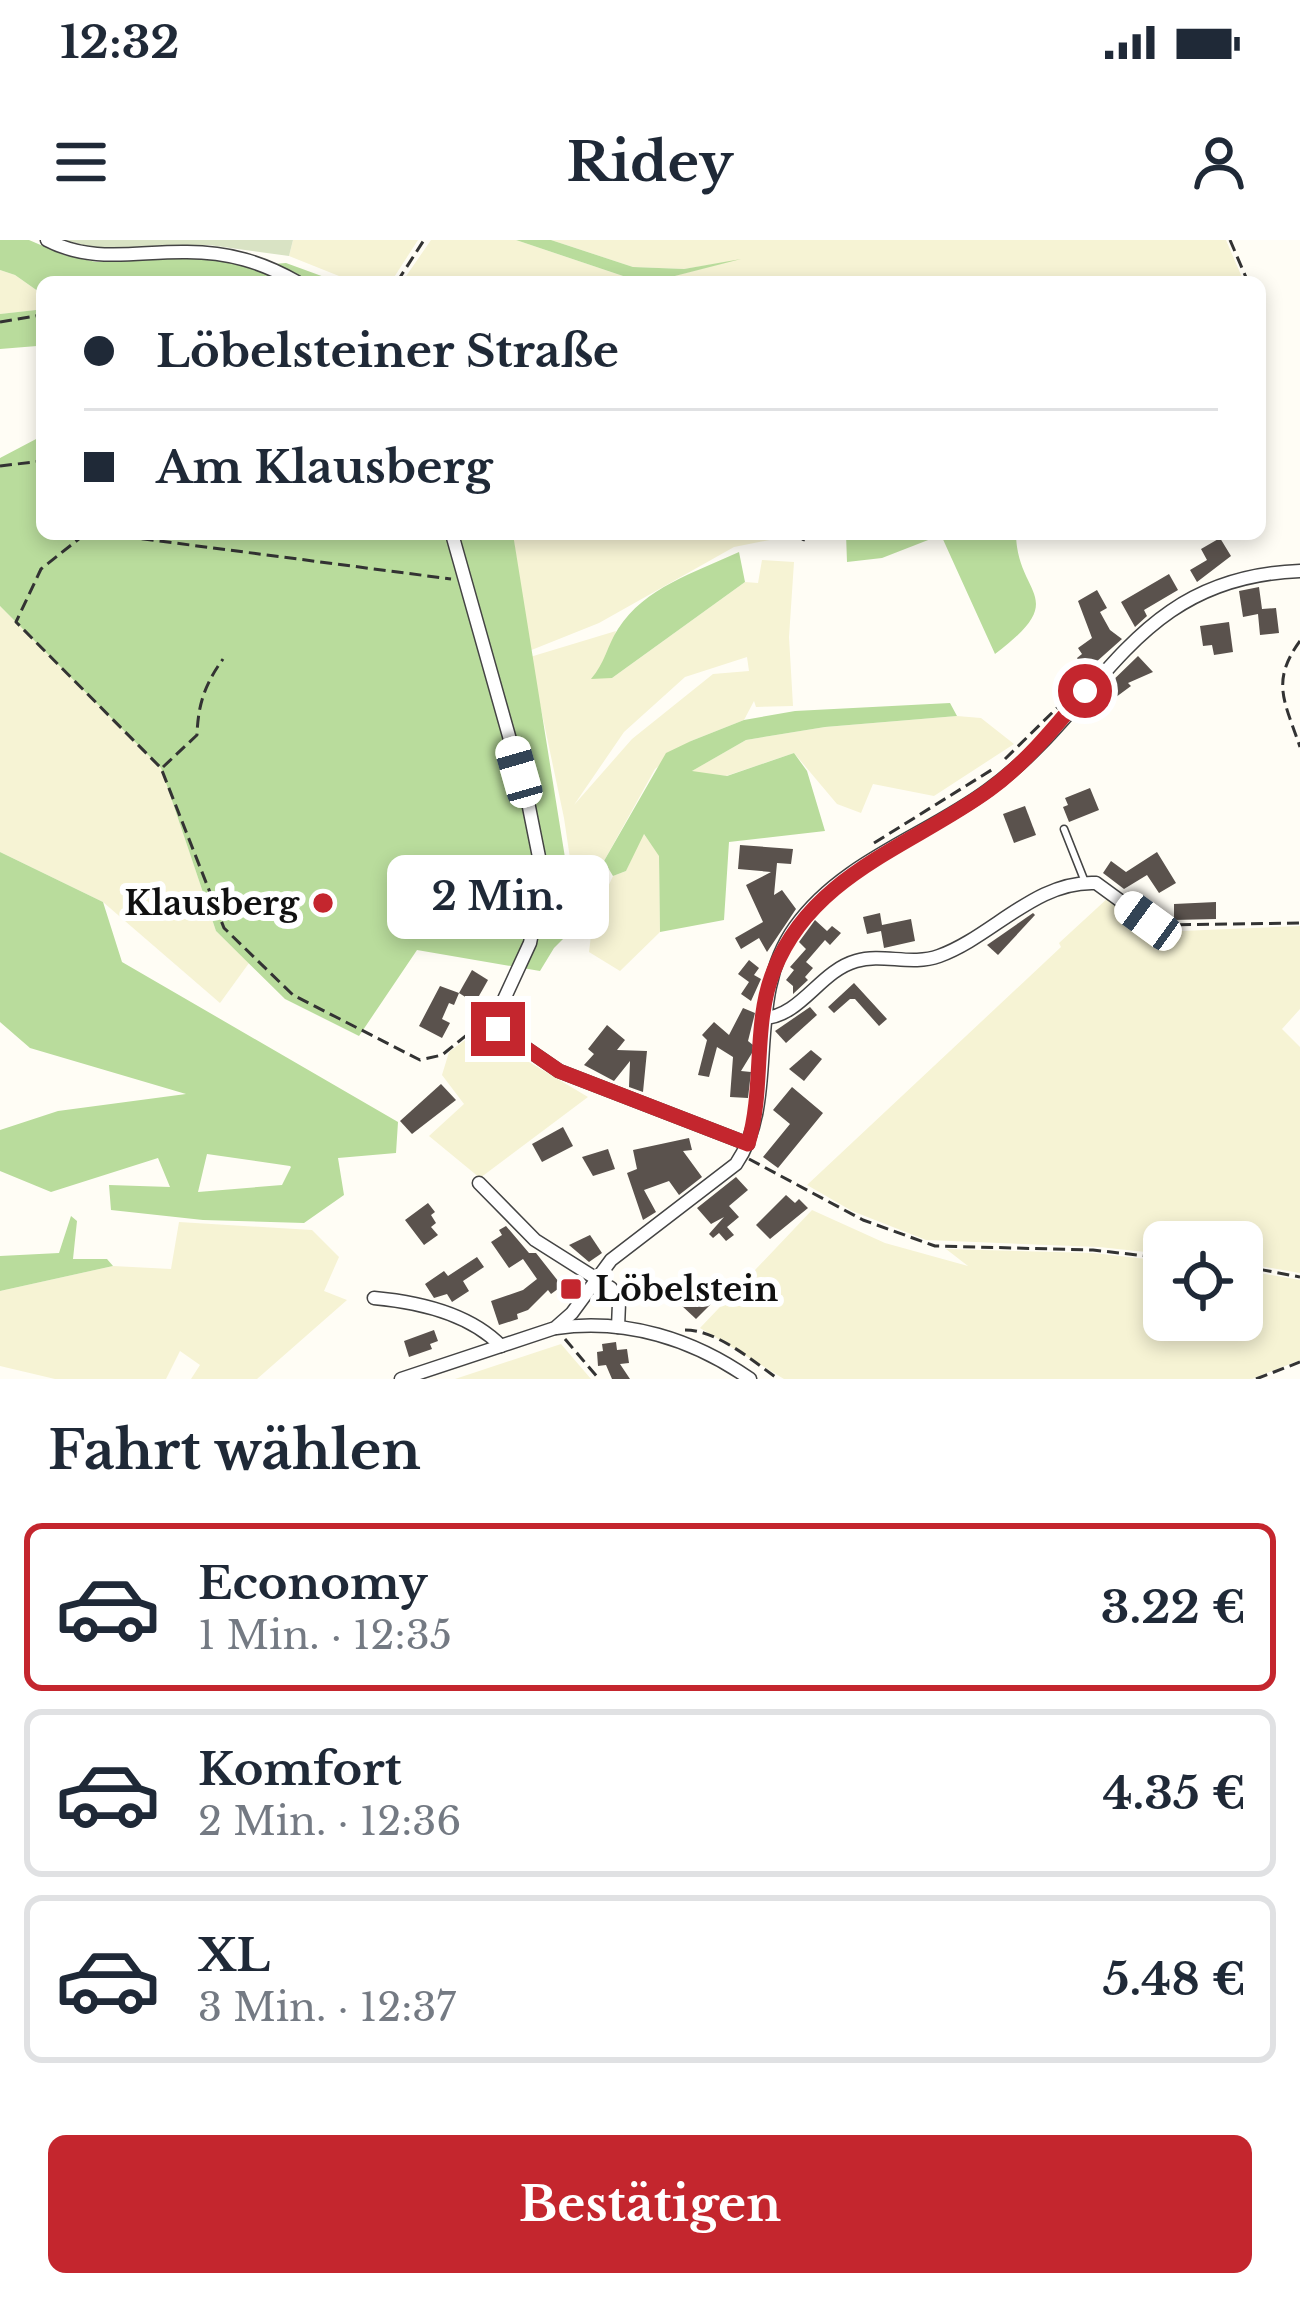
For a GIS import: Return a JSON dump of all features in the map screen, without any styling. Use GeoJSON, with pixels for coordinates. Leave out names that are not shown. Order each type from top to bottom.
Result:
{"type":"FeatureCollection","features":[{"type":"Feature","properties":{"kind":"street"},"geometry":{"type":"LineString","coordinates":[[46,240],[102,256],[190,251],[236,257],[286,276]]}},
{"type":"Feature","properties":{"kind":"street"},"geometry":{"type":"LineString","coordinates":[[454,540],[530,807],[539,857],[540,892],[530,943],[500,1008],[497,1024],[502,1035],[559,1071],[746,1149]]}},
{"type":"Feature","properties":{"kind":"street"},"geometry":{"type":"LineString","coordinates":[[555,1328],[611,1260],[724,1176],[746,1149],[755,1122],[773,973],[795,927],[808,913],[874,857],[951,814],[1017,768],[1134,640],[1191,599],[1246,576],[1300,571]]}},
{"type":"Feature","properties":{"kind":"street"},"geometry":{"type":"LineString","coordinates":[[764,1018],[784,1015],[815,986],[854,961],[933,958],[1036,899],[1084,882],[1096,883],[1148,921]]}},
{"type":"Feature","properties":{"kind":"street"},"geometry":{"type":"LineString","coordinates":[[479,1184],[536,1240],[611,1288],[618,1298],[618,1327]]}},
{"type":"Feature","properties":{"kind":"street"},"geometry":{"type":"LineString","coordinates":[[374,1298],[408,1301],[444,1313],[482,1329],[501,1346]]}},
{"type":"Feature","properties":{"kind":"street"},"geometry":{"type":"LineString","coordinates":[[401,1379],[555,1328],[618,1327],[691,1344],[750,1379]]}},
{"type":"Feature","properties":{"kind":"lane"},"geometry":{"type":"LineString","coordinates":[[1064,829],[1084,882]]}},
{"type":"Feature","properties":{"kind":"path"},"geometry":{"type":"LineString","coordinates":[[401,276],[424,240]]}},
{"type":"Feature","properties":{"kind":"path"},"geometry":{"type":"LineString","coordinates":[[1230,240],[1245,276]]}},
{"type":"Feature","properties":{"kind":"path"},"geometry":{"type":"LineString","coordinates":[[0,322],[36,316]]}},
{"type":"Feature","properties":{"kind":"path"},"geometry":{"type":"LineString","coordinates":[[0,466],[36,462]]}},
{"type":"Feature","properties":{"kind":"path"},"geometry":{"type":"LineString","coordinates":[[77,540],[41,569],[16,622],[161,768],[224,928],[292,995],[420,1060],[442,1055],[500,1008]]}},
{"type":"Feature","properties":{"kind":"path"},"geometry":{"type":"LineString","coordinates":[[153,540],[465,580]]}},
{"type":"Feature","properties":{"kind":"path"},"geometry":{"type":"LineString","coordinates":[[1300,640],[1280,674],[1300,747]]}},
{"type":"Feature","properties":{"kind":"path"},"geometry":{"type":"LineString","coordinates":[[161,768],[197,736],[198,706],[223,658]]}},
{"type":"Feature","properties":{"kind":"path"},"geometry":{"type":"LineString","coordinates":[[866,851],[898,826],[993,769],[1055,708],[1077,701]]}},
{"type":"Feature","properties":{"kind":"path"},"geometry":{"type":"LineString","coordinates":[[1148,921],[1178,927],[1300,923]]}},
{"type":"Feature","properties":{"kind":"path"},"geometry":{"type":"LineString","coordinates":[[746,1149],[863,1220],[935,1246],[1143,1256]]}},
{"type":"Feature","properties":{"kind":"path"},"geometry":{"type":"LineString","coordinates":[[1263,1270],[1300,1277]]}},
{"type":"Feature","properties":{"kind":"path"},"geometry":{"type":"LineString","coordinates":[[555,1328],[599,1379]]}},
{"type":"Feature","properties":{"kind":"path"},"geometry":{"type":"LineString","coordinates":[[1256,1379],[1300,1362]]}},
{"type":"Feature","properties":{"kind":"shaded area"},"geometry":{"type":"Polygon","coordinates":[[[293,240],[418,240],[395,276],[339,276],[289,256],[293,240]]]}},
{"type":"Feature","properties":{"kind":"shaded area"},"geometry":{"type":"Polygon","coordinates":[[[431,240],[516,240],[623,276],[406,276],[431,240]]]}},
{"type":"Feature","properties":{"kind":"shaded area"},"geometry":{"type":"Polygon","coordinates":[[[551,240],[1226,240],[1241,276],[674,276],[727,262],[684,269],[633,267],[551,240]]]}},
{"type":"Feature","properties":{"kind":"shaded area"},"geometry":{"type":"Polygon","coordinates":[[[0,270],[36,290],[36,310],[0,314],[0,270]]]}},
{"type":"Feature","properties":{"kind":"shaded area"},"geometry":{"type":"Polygon","coordinates":[[[514,540],[770,540],[734,547],[599,623],[529,651],[514,540]]]}},
{"type":"Feature","properties":{"kind":"shaded area"},"geometry":{"type":"Polygon","coordinates":[[[762,560],[794,562],[789,637],[793,706],[756,707],[754,701],[744,720],[691,741],[655,769],[604,861],[575,892],[530,657],[616,631],[605,664],[612,678],[745,582],[758,583],[762,560]],[[747,657],[685,677],[624,732],[574,805],[632,739],[713,674],[749,671],[747,657]]]}},
{"type":"Feature","properties":{"kind":"shaded area"},"geometry":{"type":"Polygon","coordinates":[[[0,606],[161,768],[216,931],[249,963],[220,1003],[103,902],[0,852],[0,606]]]}},
{"type":"Feature","properties":{"kind":"shaded area"},"geometry":{"type":"Polygon","coordinates":[[[981,718],[1014,744],[934,796],[873,784],[861,813],[837,804],[794,753],[726,776],[690,772],[746,740],[825,727],[981,718]]]}},
{"type":"Feature","properties":{"kind":"shaded area"},"geometry":{"type":"Polygon","coordinates":[[[643,833],[659,855],[660,932],[620,971],[589,952],[593,919],[613,876],[626,871],[643,833]]]}},
{"type":"Feature","properties":{"kind":"shaded area"},"geometry":{"type":"Polygon","coordinates":[[[1109,897],[1148,927],[1181,931],[1300,926],[1300,1009],[1282,1029],[1300,1047],[1300,1273],[1263,1267],[1263,1221],[1143,1221],[1143,1252],[926,1240],[852,1211],[807,1185],[1061,947],[1059,943],[1109,897]]]}},
{"type":"Feature","properties":{"kind":"shaded area"},"geometry":{"type":"Polygon","coordinates":[[[477,1031],[588,1097],[480,1178],[429,1136],[464,1104],[442,1075],[449,1052],[477,1031]]]}},
{"type":"Feature","properties":{"kind":"shaded area"},"geometry":{"type":"Polygon","coordinates":[[[812,1210],[885,1243],[968,1266],[946,1249],[1143,1259],[1143,1341],[1263,1341],[1263,1274],[1300,1280],[1300,1360],[1252,1379],[784,1379],[700,1328],[812,1210]]]}},
{"type":"Feature","properties":{"kind":"shaded area"},"geometry":{"type":"Polygon","coordinates":[[[179,1222],[312,1230],[339,1257],[324,1291],[347,1300],[257,1379],[191,1379],[200,1365],[180,1351],[166,1379],[55,1379],[0,1366],[0,1291],[113,1266],[171,1269],[179,1222]]]}},
{"type":"Feature","properties":{"kind":"shaded area"},"geometry":{"type":"Polygon","coordinates":[[[561,1344],[591,1379],[455,1379],[561,1344]]]}},
{"type":"Feature","properties":{"kind":"green space"},"geometry":{"type":"Polygon","coordinates":[[[0,240],[29,240],[96,262],[198,257],[246,266],[286,263],[322,276],[36,276],[36,290],[0,270],[0,240]]]}},
{"type":"Feature","properties":{"kind":"green space"},"geometry":{"type":"Polygon","coordinates":[[[65,240],[293,240],[289,256],[209,245],[101,250],[65,240]]]}},
{"type":"Feature","properties":{"kind":"green space"},"geometry":{"type":"Polygon","coordinates":[[[516,240],[551,240],[633,267],[684,269],[741,259],[675,276],[623,276],[516,240]]]}},
{"type":"Feature","properties":{"kind":"green space"},"geometry":{"type":"Polygon","coordinates":[[[36,310],[36,346],[0,349],[0,314],[36,310]]]}},
{"type":"Feature","properties":{"kind":"green space"},"geometry":{"type":"Polygon","coordinates":[[[36,439],[36,540],[514,540],[576,926],[540,971],[417,950],[359,1036],[285,999],[216,931],[161,768],[0,606],[0,458],[36,439]]]}},
{"type":"Feature","properties":{"kind":"green space"},"geometry":{"type":"Polygon","coordinates":[[[846,540],[928,540],[882,558],[847,562],[846,540]]]}},
{"type":"Feature","properties":{"kind":"green space"},"geometry":{"type":"Polygon","coordinates":[[[943,540],[1017,540],[1036,607],[1018,635],[995,654],[943,540]]]}},
{"type":"Feature","properties":{"kind":"green space"},"geometry":{"type":"Polygon","coordinates":[[[739,552],[745,582],[612,678],[591,679],[618,629],[642,602],[739,552]]]}},
{"type":"Feature","properties":{"kind":"green space"},"geometry":{"type":"Polygon","coordinates":[[[950,703],[957,716],[825,727],[746,740],[692,771],[727,776],[794,753],[807,771],[825,831],[729,842],[724,920],[660,932],[659,856],[644,834],[626,871],[613,876],[604,861],[666,753],[691,741],[744,720],[795,711],[950,703]]]}},
{"type":"Feature","properties":{"kind":"green space"},"geometry":{"type":"Polygon","coordinates":[[[0,852],[103,902],[122,962],[398,1122],[396,1153],[338,1158],[344,1195],[304,1223],[203,1220],[111,1210],[109,1185],[170,1187],[158,1158],[51,1192],[0,1171],[0,1130],[58,1111],[186,1094],[30,1048],[0,1022],[0,852]],[[207,1154],[198,1192],[282,1185],[291,1167],[207,1154]]]}},
{"type":"Feature","properties":{"kind":"green space"},"geometry":{"type":"Polygon","coordinates":[[[71,1216],[77,1221],[73,1259],[107,1259],[113,1266],[0,1291],[0,1256],[59,1253],[71,1216]]]}},
{"type":"Feature","properties":{"kind":"building"},"geometry":{"type":"Polygon","coordinates":[[[1221,540],[1231,556],[1197,582],[1190,570],[1207,560],[1201,549],[1221,540]]]}},
{"type":"Feature","properties":{"kind":"building"},"geometry":{"type":"Polygon","coordinates":[[[1169,574],[1178,590],[1144,610],[1147,616],[1135,627],[1121,602],[1169,574]]]}},
{"type":"Feature","properties":{"kind":"building"},"geometry":{"type":"Polygon","coordinates":[[[1259,587],[1262,609],[1276,608],[1279,633],[1260,635],[1258,614],[1243,617],[1239,591],[1259,587]]]}},
{"type":"Feature","properties":{"kind":"building"},"geometry":{"type":"Polygon","coordinates":[[[1097,590],[1107,608],[1100,612],[1110,630],[1122,639],[1086,671],[1077,658],[1082,654],[1078,648],[1092,638],[1078,601],[1097,590]]]}},
{"type":"Feature","properties":{"kind":"building"},"geometry":{"type":"Polygon","coordinates":[[[1229,622],[1233,652],[1214,655],[1212,645],[1203,646],[1200,626],[1229,622]]]}},
{"type":"Feature","properties":{"kind":"building"},"geometry":{"type":"Polygon","coordinates":[[[1138,656],[1153,672],[1128,683],[1131,686],[1112,700],[1104,689],[1138,656]]]}},
{"type":"Feature","properties":{"kind":"building"},"geometry":{"type":"Polygon","coordinates":[[[1090,788],[1099,810],[1069,822],[1065,798],[1090,788]]]}},
{"type":"Feature","properties":{"kind":"building"},"geometry":{"type":"Polygon","coordinates":[[[1025,806],[1036,835],[1014,843],[1003,814],[1025,806]]]}},
{"type":"Feature","properties":{"kind":"building"},"geometry":{"type":"Polygon","coordinates":[[[740,845],[793,849],[791,864],[777,863],[774,895],[782,890],[796,909],[767,952],[759,938],[741,949],[735,938],[763,922],[746,885],[771,872],[738,869],[740,845]]]}},
{"type":"Feature","properties":{"kind":"building"},"geometry":{"type":"Polygon","coordinates":[[[1157,852],[1176,883],[1159,893],[1147,875],[1124,889],[1103,873],[1111,861],[1126,872],[1157,852]]]}},
{"type":"Feature","properties":{"kind":"building"},"geometry":{"type":"Polygon","coordinates":[[[1216,902],[1216,919],[1174,920],[1174,904],[1216,902]]]}},
{"type":"Feature","properties":{"kind":"building"},"geometry":{"type":"Polygon","coordinates":[[[880,913],[882,925],[911,919],[915,941],[884,948],[881,931],[867,934],[863,917],[880,913]]]}},
{"type":"Feature","properties":{"kind":"building"},"geometry":{"type":"Polygon","coordinates":[[[1033,913],[998,955],[987,945],[1033,913]]]}},
{"type":"Feature","properties":{"kind":"building"},"geometry":{"type":"Polygon","coordinates":[[[815,920],[827,931],[832,926],[841,933],[830,945],[825,940],[806,962],[813,968],[793,994],[786,980],[794,970],[790,967],[806,949],[799,942],[815,920]]]}},
{"type":"Feature","properties":{"kind":"building"},"geometry":{"type":"Polygon","coordinates":[[[749,960],[759,968],[754,975],[761,979],[751,1001],[741,994],[749,982],[738,974],[749,960]]]}},
{"type":"Feature","properties":{"kind":"building"},"geometry":{"type":"Polygon","coordinates":[[[472,970],[488,980],[475,1003],[459,993],[472,970]]]}},
{"type":"Feature","properties":{"kind":"building"},"geometry":{"type":"Polygon","coordinates":[[[854,983],[887,1019],[879,1026],[855,999],[834,1013],[828,1007],[854,983]]]}},
{"type":"Feature","properties":{"kind":"building"},"geometry":{"type":"Polygon","coordinates":[[[440,986],[459,993],[442,1019],[450,1023],[442,1038],[419,1026],[440,986]]]}},
{"type":"Feature","properties":{"kind":"building"},"geometry":{"type":"Polygon","coordinates":[[[810,1007],[817,1015],[786,1043],[775,1031],[810,1007]]]}},
{"type":"Feature","properties":{"kind":"building"},"geometry":{"type":"Polygon","coordinates":[[[743,1008],[755,1013],[748,1041],[752,1053],[741,1071],[751,1072],[748,1098],[730,1097],[733,1057],[717,1047],[709,1077],[698,1075],[707,1040],[702,1035],[714,1022],[729,1035],[743,1008]]]}},
{"type":"Feature","properties":{"kind":"building"},"geometry":{"type":"Polygon","coordinates":[[[607,1025],[625,1040],[617,1050],[647,1051],[643,1092],[629,1087],[630,1061],[614,1081],[584,1065],[594,1054],[588,1049],[607,1025]]]}},
{"type":"Feature","properties":{"kind":"building"},"geometry":{"type":"Polygon","coordinates":[[[811,1050],[822,1059],[804,1081],[789,1069],[811,1050]]]}},
{"type":"Feature","properties":{"kind":"building"},"geometry":{"type":"Polygon","coordinates":[[[441,1084],[456,1100],[412,1134],[400,1121],[441,1084]]]}},
{"type":"Feature","properties":{"kind":"building"},"geometry":{"type":"Polygon","coordinates":[[[792,1087],[823,1113],[778,1168],[763,1157],[790,1124],[773,1110],[792,1087]]]}},
{"type":"Feature","properties":{"kind":"building"},"geometry":{"type":"Polygon","coordinates":[[[563,1127],[573,1146],[542,1162],[532,1144],[563,1127]]]}},
{"type":"Feature","properties":{"kind":"building"},"geometry":{"type":"Polygon","coordinates":[[[689,1138],[692,1150],[683,1151],[702,1177],[679,1195],[669,1181],[644,1190],[656,1212],[643,1220],[627,1173],[637,1169],[633,1150],[689,1138]]]}},
{"type":"Feature","properties":{"kind":"building"},"geometry":{"type":"Polygon","coordinates":[[[608,1149],[615,1169],[593,1176],[582,1157],[608,1149]]]}},
{"type":"Feature","properties":{"kind":"building"},"geometry":{"type":"Polygon","coordinates":[[[736,1177],[748,1190],[729,1206],[739,1217],[727,1227],[734,1235],[726,1241],[719,1233],[713,1238],[709,1234],[724,1217],[711,1224],[697,1208],[736,1177]]]}},
{"type":"Feature","properties":{"kind":"building"},"geometry":{"type":"Polygon","coordinates":[[[786,1195],[808,1208],[770,1239],[756,1225],[786,1195]]]}},
{"type":"Feature","properties":{"kind":"building"},"geometry":{"type":"Polygon","coordinates":[[[428,1203],[435,1212],[431,1215],[436,1223],[431,1227],[438,1235],[424,1245],[405,1220],[428,1203]]]}},
{"type":"Feature","properties":{"kind":"building"},"geometry":{"type":"Polygon","coordinates":[[[506,1226],[562,1286],[551,1294],[548,1290],[517,1314],[518,1319],[499,1325],[491,1301],[523,1290],[537,1279],[523,1259],[509,1268],[491,1242],[506,1226]]]}},
{"type":"Feature","properties":{"kind":"building"},"geometry":{"type":"Polygon","coordinates":[[[590,1235],[602,1253],[589,1262],[569,1245],[590,1235]]]}},
{"type":"Feature","properties":{"kind":"building"},"geometry":{"type":"Polygon","coordinates":[[[477,1257],[484,1267],[463,1281],[469,1291],[452,1302],[447,1294],[434,1298],[425,1284],[477,1257]]]}},
{"type":"Feature","properties":{"kind":"building"},"geometry":{"type":"Polygon","coordinates":[[[700,1287],[712,1303],[696,1319],[681,1305],[700,1287]]]}},
{"type":"Feature","properties":{"kind":"building"},"geometry":{"type":"Polygon","coordinates":[[[434,1330],[438,1341],[430,1344],[432,1349],[409,1357],[404,1341],[434,1330]]]}},
{"type":"Feature","properties":{"kind":"building"},"geometry":{"type":"Polygon","coordinates":[[[616,1342],[617,1350],[627,1349],[629,1363],[620,1364],[630,1379],[612,1379],[606,1365],[598,1366],[602,1344],[616,1342]]]}},
{"type":"Feature","properties":{"kind":"place","name":"Klausberg"},"geometry":{"type":"Point","coordinates":[323,903]}},
{"type":"Feature","properties":{"kind":"place","name":"Löbelstein"},"geometry":{"type":"Point","coordinates":[571,1289]}},
{"type":"Feature","properties":{"kind":"route"},"geometry":{"type":"LineString","coordinates":[[498,1029],[559,1071],[748,1144],[755,1122],[768,987],[795,927],[874,857],[951,814],[1017,768],[1085,691]]}}]}
